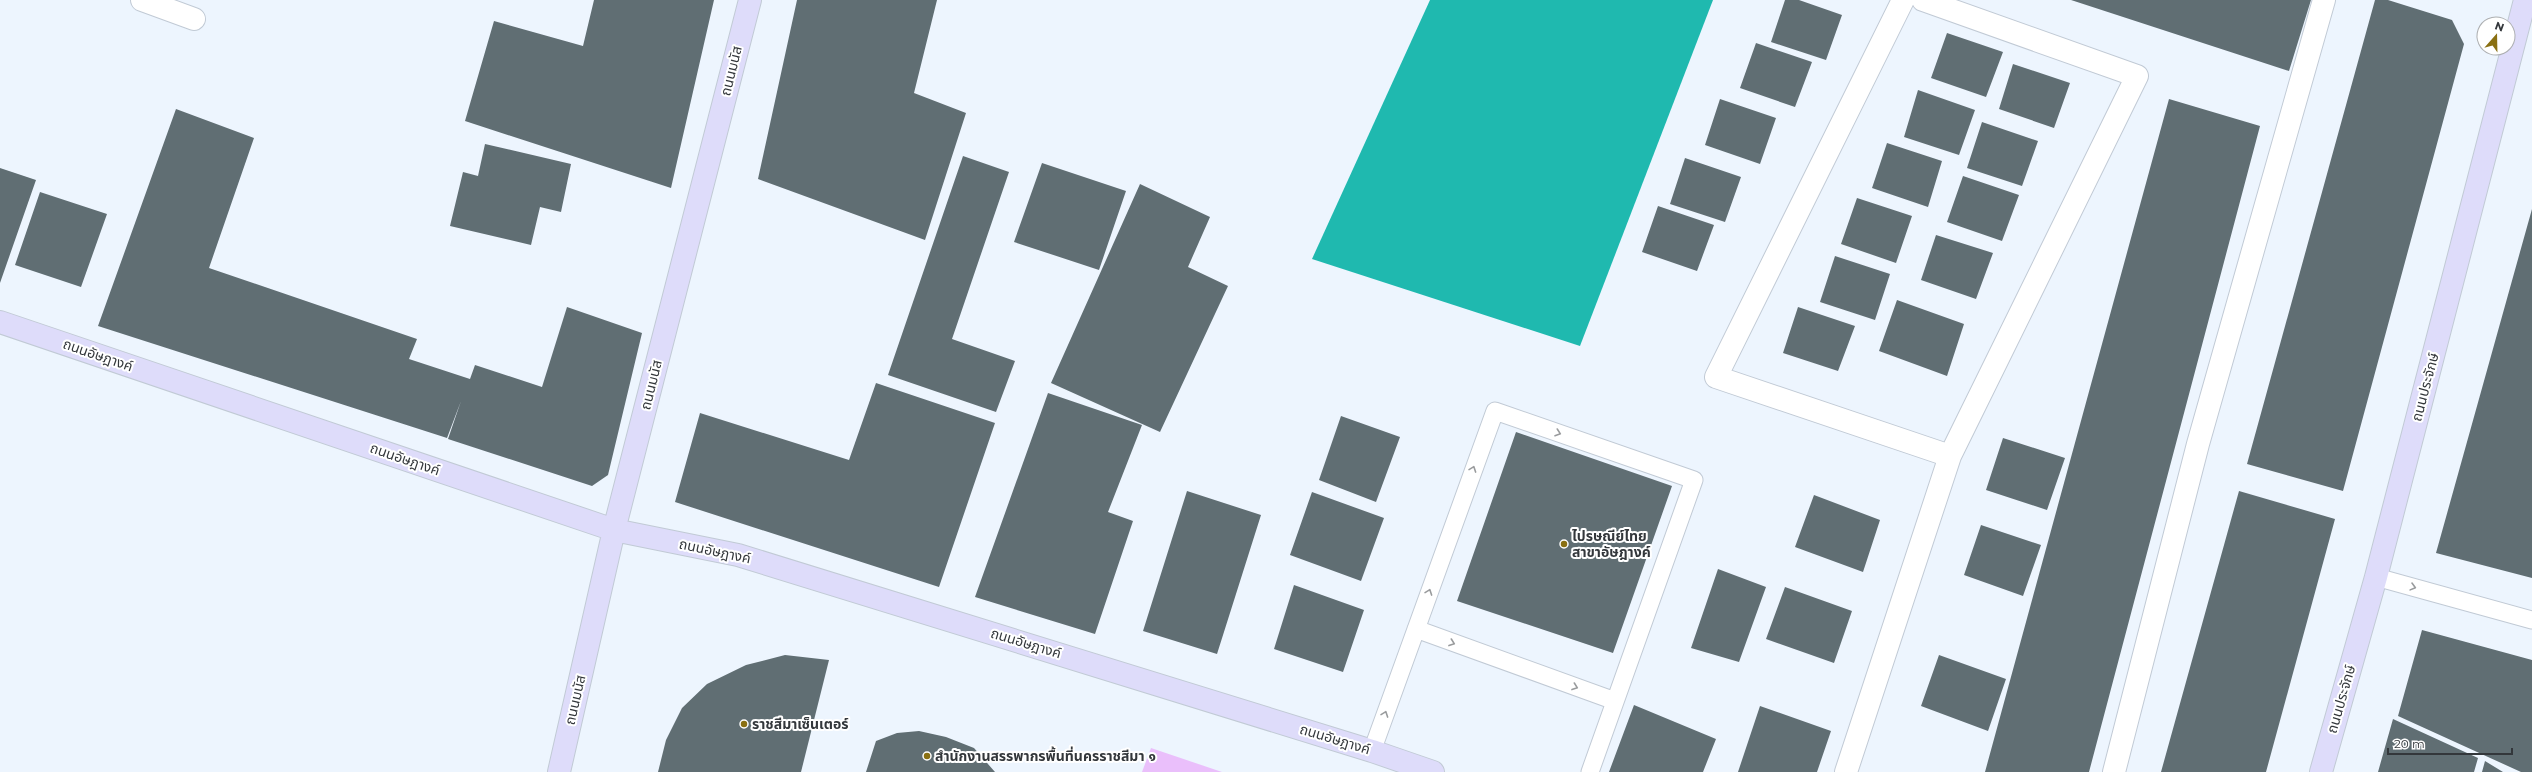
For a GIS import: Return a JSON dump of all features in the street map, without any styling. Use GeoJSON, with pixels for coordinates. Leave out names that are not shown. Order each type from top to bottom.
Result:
{"type":"FeatureCollection","features":[{"type":"Feature","properties":{"kind":"street"},"geometry":{"type":"LineString","coordinates":[[142,0],[194,19]]}},
{"type":"Feature","properties":{"kind":"street","name":"ถนนมนัส"},"geometry":{"type":"LineString","coordinates":[[558,772],[614,530],[750,0]]}},
{"type":"Feature","properties":{"kind":"street"},"geometry":{"type":"LineString","coordinates":[[1903,0],[1716,376],[1950,456]]}},
{"type":"Feature","properties":{"kind":"street"},"geometry":{"type":"LineString","coordinates":[[1846,772],[1950,456],[2137,76],[1923,0]]}},
{"type":"Feature","properties":{"kind":"street"},"geometry":{"type":"LineString","coordinates":[[2114,772],[2198,444],[2324,0]]}},
{"type":"Feature","properties":{"kind":"street","name":"ถนนประจักษ์"},"geometry":{"type":"LineString","coordinates":[[2321,772],[2376,577],[2526,0]]}},
{"type":"Feature","properties":{"kind":"street","name":"ถนนอัษฎางค์"},"geometry":{"type":"LineString","coordinates":[[0,322],[614,530],[738,555],[1372,751],[1433,772]]}},
{"type":"Feature","properties":{"kind":"lane"},"geometry":{"type":"LineString","coordinates":[[1372,751],[1495,411],[1694,480],[1590,772]]}},
{"type":"Feature","properties":{"kind":"lane"},"geometry":{"type":"LineString","coordinates":[[2376,577],[2532,620]]}},
{"type":"Feature","properties":{"kind":"lane"},"geometry":{"type":"LineString","coordinates":[[1416,629],[1615,701]]}},
{"type":"Feature","properties":{"kind":"shaded area"},"geometry":{"type":"Polygon","coordinates":[[[1430,0],[1713,0],[1580,346],[1312,259],[1430,0]]]}},
{"type":"Feature","properties":{"kind":"shaded area"},"geometry":{"type":"Polygon","coordinates":[[[1151,748],[1222,772],[1142,772],[1151,748]]]}},
{"type":"Feature","properties":{"kind":"building"},"geometry":{"type":"Polygon","coordinates":[[[594,0],[714,0],[671,188],[465,121],[494,21],[583,46],[594,0]]]}},
{"type":"Feature","properties":{"kind":"building"},"geometry":{"type":"Polygon","coordinates":[[[797,0],[937,0],[914,93],[966,113],[925,240],[758,179],[797,0]]]}},
{"type":"Feature","properties":{"kind":"building"},"geometry":{"type":"Polygon","coordinates":[[[1785,0],[1799,0],[1842,15],[1826,60],[1771,42],[1785,0]]]}},
{"type":"Feature","properties":{"kind":"building"},"geometry":{"type":"Polygon","coordinates":[[[2071,0],[2311,0],[2289,71],[2071,0]]]}},
{"type":"Feature","properties":{"kind":"building"},"geometry":{"type":"Polygon","coordinates":[[[2375,0],[2388,0],[2452,20],[2464,44],[2343,491],[2247,464],[2375,0]]]}},
{"type":"Feature","properties":{"kind":"building"},"geometry":{"type":"Polygon","coordinates":[[[1947,33],[2003,52],[1986,97],[1931,78],[1947,33]]]}},
{"type":"Feature","properties":{"kind":"building"},"geometry":{"type":"Polygon","coordinates":[[[1756,43],[1812,62],[1795,107],[1740,88],[1756,43]]]}},
{"type":"Feature","properties":{"kind":"building"},"geometry":{"type":"Polygon","coordinates":[[[2013,64],[2070,83],[2054,128],[1999,109],[2013,64]]]}},
{"type":"Feature","properties":{"kind":"building"},"geometry":{"type":"Polygon","coordinates":[[[1918,90],[1975,110],[1959,155],[1904,137],[1918,90]]]}},
{"type":"Feature","properties":{"kind":"building"},"geometry":{"type":"Polygon","coordinates":[[[1720,99],[1776,118],[1760,164],[1705,145],[1720,99]]]}},
{"type":"Feature","properties":{"kind":"building"},"geometry":{"type":"Polygon","coordinates":[[[2169,99],[2260,126],[2089,772],[1985,772],[2169,99]]]}},
{"type":"Feature","properties":{"kind":"building"},"geometry":{"type":"Polygon","coordinates":[[[176,109],[254,138],[209,268],[417,339],[409,359],[470,379],[475,365],[542,387],[567,307],[642,333],[608,475],[592,486],[448,439],[461,401],[447,438],[98,326],[176,109]]]}},
{"type":"Feature","properties":{"kind":"building"},"geometry":{"type":"Polygon","coordinates":[[[1982,122],[2038,141],[2022,186],[1967,168],[1982,122]]]}},
{"type":"Feature","properties":{"kind":"building"},"geometry":{"type":"Polygon","coordinates":[[[1887,143],[1942,161],[1928,207],[1872,188],[1887,143]]]}},
{"type":"Feature","properties":{"kind":"building"},"geometry":{"type":"Polygon","coordinates":[[[485,144],[571,164],[561,212],[540,207],[531,245],[450,226],[463,172],[478,176],[485,144]]]}},
{"type":"Feature","properties":{"kind":"building"},"geometry":{"type":"Polygon","coordinates":[[[963,156],[1009,172],[952,339],[1015,361],[996,412],[888,375],[963,156]]]}},
{"type":"Feature","properties":{"kind":"building"},"geometry":{"type":"Polygon","coordinates":[[[1685,158],[1741,177],[1725,222],[1670,204],[1685,158]]]}},
{"type":"Feature","properties":{"kind":"building"},"geometry":{"type":"Polygon","coordinates":[[[1042,163],[1126,191],[1099,270],[1014,242],[1042,163]]]}},
{"type":"Feature","properties":{"kind":"building"},"geometry":{"type":"Polygon","coordinates":[[[0,168],[36,180],[0,283],[0,168]]]}},
{"type":"Feature","properties":{"kind":"building"},"geometry":{"type":"Polygon","coordinates":[[[1963,176],[2019,195],[2002,241],[1947,222],[1963,176]]]}},
{"type":"Feature","properties":{"kind":"building"},"geometry":{"type":"Polygon","coordinates":[[[1140,184],[1210,217],[1188,267],[1228,286],[1160,432],[1051,383],[1140,184]]]}},
{"type":"Feature","properties":{"kind":"building"},"geometry":{"type":"Polygon","coordinates":[[[40,192],[107,214],[81,287],[15,265],[40,192]]]}},
{"type":"Feature","properties":{"kind":"building"},"geometry":{"type":"Polygon","coordinates":[[[1857,198],[1912,216],[1896,263],[1841,244],[1857,198]]]}},
{"type":"Feature","properties":{"kind":"building"},"geometry":{"type":"Polygon","coordinates":[[[1658,206],[1714,225],[1697,271],[1642,252],[1658,206]]]}},
{"type":"Feature","properties":{"kind":"building"},"geometry":{"type":"Polygon","coordinates":[[[2532,209],[2532,578],[2436,553],[2532,209]]]}},
{"type":"Feature","properties":{"kind":"building"},"geometry":{"type":"Polygon","coordinates":[[[1936,235],[1993,253],[1976,299],[1921,280],[1936,235]]]}},
{"type":"Feature","properties":{"kind":"building"},"geometry":{"type":"Polygon","coordinates":[[[1835,256],[1890,274],[1875,320],[1820,302],[1835,256]]]}},
{"type":"Feature","properties":{"kind":"building"},"geometry":{"type":"Polygon","coordinates":[[[1897,300],[1964,324],[1947,376],[1879,351],[1897,300]]]}},
{"type":"Feature","properties":{"kind":"building"},"geometry":{"type":"Polygon","coordinates":[[[1798,307],[1855,326],[1838,371],[1783,353],[1798,307]]]}},
{"type":"Feature","properties":{"kind":"building"},"geometry":{"type":"Polygon","coordinates":[[[876,383],[995,423],[939,587],[675,502],[700,413],[849,460],[876,383]]]}},
{"type":"Feature","properties":{"kind":"building"},"geometry":{"type":"Polygon","coordinates":[[[1048,393],[1142,425],[1108,512],[1133,521],[1095,634],[975,597],[1048,393]]]}},
{"type":"Feature","properties":{"kind":"building"},"geometry":{"type":"Polygon","coordinates":[[[1341,416],[1400,437],[1376,502],[1319,480],[1341,416]]]}},
{"type":"Feature","properties":{"kind":"building","name":"ไปรษณีย์ไทย สาขาอัษฎางค์"},"geometry":{"type":"Polygon","coordinates":[[[1516,432],[1672,486],[1613,653],[1457,601],[1516,432]]]}},
{"type":"Feature","properties":{"kind":"building"},"geometry":{"type":"Polygon","coordinates":[[[2003,438],[2065,458],[2047,510],[1986,490],[2003,438]]]}},
{"type":"Feature","properties":{"kind":"building"},"geometry":{"type":"Polygon","coordinates":[[[1187,491],[1261,515],[1217,654],[1143,631],[1187,491]]]}},
{"type":"Feature","properties":{"kind":"building"},"geometry":{"type":"Polygon","coordinates":[[[2239,491],[2335,519],[2266,772],[2161,772],[2239,491]]]}},
{"type":"Feature","properties":{"kind":"building"},"geometry":{"type":"Polygon","coordinates":[[[1312,492],[1384,518],[1361,581],[1290,555],[1312,492]]]}},
{"type":"Feature","properties":{"kind":"building"},"geometry":{"type":"Polygon","coordinates":[[[1814,495],[1880,520],[1863,572],[1795,547],[1814,495]]]}},
{"type":"Feature","properties":{"kind":"building"},"geometry":{"type":"Polygon","coordinates":[[[1981,525],[2041,545],[2023,596],[1964,575],[1981,525]]]}},
{"type":"Feature","properties":{"kind":"building"},"geometry":{"type":"Polygon","coordinates":[[[1718,569],[1766,587],[1739,662],[1691,648],[1718,569]]]}},
{"type":"Feature","properties":{"kind":"building"},"geometry":{"type":"Polygon","coordinates":[[[1294,585],[1364,610],[1343,672],[1274,649],[1294,585]]]}},
{"type":"Feature","properties":{"kind":"building"},"geometry":{"type":"Polygon","coordinates":[[[1785,587],[1852,611],[1834,663],[1766,639],[1785,587]]]}},
{"type":"Feature","properties":{"kind":"building"},"geometry":{"type":"Polygon","coordinates":[[[2422,630],[2532,660],[2532,772],[2521,772],[2398,716],[2422,630]]]}},
{"type":"Feature","properties":{"kind":"building","name":"ราชสีมาเซ็นเตอร์"},"geometry":{"type":"Polygon","coordinates":[[[785,655],[829,660],[801,772],[658,772],[666,740],[682,708],[707,684],[746,665],[785,655]]]}},
{"type":"Feature","properties":{"kind":"building"},"geometry":{"type":"Polygon","coordinates":[[[1939,655],[2006,679],[1988,731],[1921,706],[1939,655]]]}},
{"type":"Feature","properties":{"kind":"building"},"geometry":{"type":"Polygon","coordinates":[[[1634,705],[1716,739],[1703,772],[1609,772],[1634,705]]]}},
{"type":"Feature","properties":{"kind":"building"},"geometry":{"type":"Polygon","coordinates":[[[1760,706],[1831,731],[1817,772],[1738,772],[1760,706]]]}},
{"type":"Feature","properties":{"kind":"building"},"geometry":{"type":"Polygon","coordinates":[[[2393,719],[2478,758],[2474,772],[2378,772],[2393,719]]]}},
{"type":"Feature","properties":{"kind":"building","name":"สำนักงานสรรพากรพื้นที่นครราชสีมา ๑"},"geometry":{"type":"Polygon","coordinates":[[[919,731],[946,737],[974,748],[995,772],[866,772],[876,741],[897,733],[919,731]]]}},
{"type":"Feature","properties":{"kind":"building"},"geometry":{"type":"Polygon","coordinates":[[[2485,761],[2503,772],[2482,772],[2485,761]]]}},
{"type":"Feature","properties":{"kind":"place","name":"ไปรษณีย์ไทย สาขาอัษฎางค์"},"geometry":{"type":"Point","coordinates":[1564,544]}},
{"type":"Feature","properties":{"kind":"place","name":"ราชสีมาเซ็นเตอร์"},"geometry":{"type":"Point","coordinates":[744,724]}},
{"type":"Feature","properties":{"kind":"place","name":"สำนักงานสรรพากรพื้นที่นครราชสีมา ๑"},"geometry":{"type":"Point","coordinates":[927,756]}}]}
